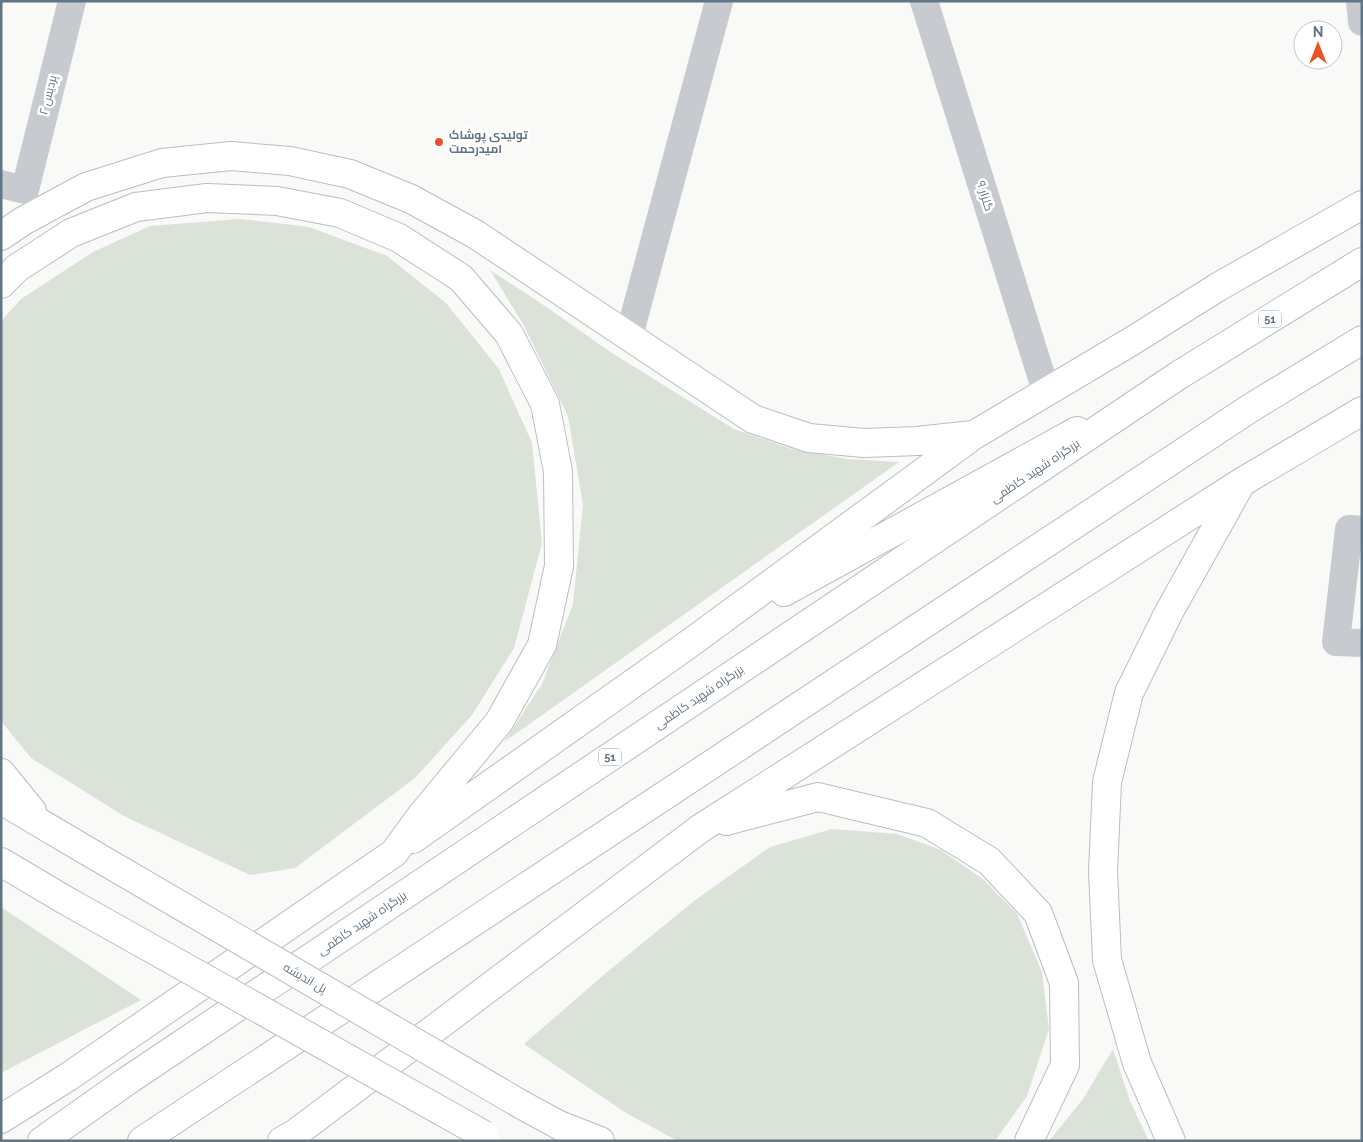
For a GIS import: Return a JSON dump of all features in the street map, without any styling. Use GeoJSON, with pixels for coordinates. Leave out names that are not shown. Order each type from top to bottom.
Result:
{"type":"FeatureCollection","features":[{"type":"Feature","properties":{"kind":"main road"},"geometry":{"type":"LineString","coordinates":[[1,236],[86,186],[162,163],[231,156],[290,162],[350,174],[411,199],[475,234],[753,419],[809,438],[864,443],[917,441],[974,435]]}},
{"type":"Feature","properties":{"kind":"main road"},"geometry":{"type":"LineString","coordinates":[[1,284],[18,268],[71,233],[136,207],[207,198],[277,201],[340,213],[399,238],[461,278],[509,334],[546,404],[558,471],[559,566],[544,636],[542,645],[499,722],[421,816],[394,853]]}},
{"type":"Feature","properties":{"kind":"main road"},"geometry":{"type":"LineString","coordinates":[[1,1119],[68,1076],[394,853],[686,646],[974,435],[1218,287],[1362,205]]}},
{"type":"Feature","properties":{"kind":"main road","name":"بزرگراه شهید کاظمی"},"geometry":{"type":"LineString","coordinates":[[42,1141],[135,1075],[1179,375],[1362,262]]}},
{"type":"Feature","properties":{"kind":"main road"},"geometry":{"type":"LineString","coordinates":[[142,1141],[1252,406],[1362,340]]}},
{"type":"Feature","properties":{"kind":"main road"},"geometry":{"type":"LineString","coordinates":[[686,646],[1179,375]]}},
{"type":"Feature","properties":{"kind":"main road"},"geometry":{"type":"LineString","coordinates":[[289,1138],[701,828],[1242,482],[1362,411]]}},
{"type":"Feature","properties":{"kind":"main road"},"geometry":{"type":"LineString","coordinates":[[1171,1141],[1137,1063],[1107,960],[1103,871],[1107,782],[1129,693],[1169,612],[1242,482]]}},
{"type":"Feature","properties":{"kind":"main road"},"geometry":{"type":"LineString","coordinates":[[1,773],[42,824]]}},
{"type":"Feature","properties":{"kind":"main road"},"geometry":{"type":"LineString","coordinates":[[701,828],[818,797],[927,823],[989,861],[1038,913],[1064,983],[1065,1065],[1029,1141]]}},
{"type":"Feature","properties":{"kind":"main road","name":"پل اندیشه"},"geometry":{"type":"LineString","coordinates":[[1,800],[559,1125]]}},
{"type":"Feature","properties":{"kind":"main road"},"geometry":{"type":"LineString","coordinates":[[5,865],[489,1138]]}},
{"type":"Feature","properties":{"kind":"main road"},"geometry":{"type":"LineString","coordinates":[[1,1105],[68,1076]]}},
{"type":"Feature","properties":{"kind":"main road"},"geometry":{"type":"LineString","coordinates":[[559,1125],[586,1141]]}},
{"type":"Feature","properties":{"kind":"main road"},"geometry":{"type":"LineString","coordinates":[[559,1125],[600,1141]]}},
{"type":"Feature","properties":{"kind":"street","name":"پردیس ۲"},"geometry":{"type":"LineString","coordinates":[[13,187],[72,1]]}},
{"type":"Feature","properties":{"kind":"street"},"geometry":{"type":"LineString","coordinates":[[629,336],[719,1]]}},
{"type":"Feature","properties":{"kind":"street","name":"گلزار ۹"},"geometry":{"type":"LineString","coordinates":[[924,1],[1046,391]]}},
{"type":"Feature","properties":{"kind":"street"},"geometry":{"type":"LineString","coordinates":[[1360,1],[1362,22]]}},
{"type":"Feature","properties":{"kind":"street"},"geometry":{"type":"LineString","coordinates":[[1362,530],[1349,529],[1336,642],[1362,643]]}},
{"type":"Feature","properties":{"kind":"shaded area"},"geometry":{"type":"Polygon","coordinates":[[[240,219],[309,227],[387,256],[446,303],[499,369],[532,443],[542,543],[514,648],[472,715],[415,778],[295,868],[250,875],[124,816],[31,758],[1,721],[1,321],[21,299],[93,252],[150,226],[240,219]]]}},
{"type":"Feature","properties":{"kind":"shaded area"},"geometry":{"type":"Polygon","coordinates":[[[490,270],[609,351],[734,429],[792,449],[848,459],[899,462],[504,742],[542,684],[573,604],[583,505],[568,416],[523,324],[490,270]]]}},
{"type":"Feature","properties":{"kind":"shaded area"},"geometry":{"type":"Polygon","coordinates":[[[832,829],[897,834],[941,850],[984,880],[1017,914],[1042,972],[1049,1029],[1027,1096],[995,1141],[678,1141],[626,1113],[524,1044],[606,973],[694,901],[770,847],[832,829]]]}},
{"type":"Feature","properties":{"kind":"shaded area"},"geometry":{"type":"Polygon","coordinates":[[[1,907],[141,1000],[1,1073],[1,907]]]}},
{"type":"Feature","properties":{"kind":"shaded area"},"geometry":{"type":"Polygon","coordinates":[[[1113,1049],[1130,1101],[1149,1141],[1049,1141],[1083,1099],[1113,1049]]]}},
{"type":"Feature","properties":{"kind":"place","name":"تولیدی پوشاک امیدرحمت"},"geometry":{"type":"Point","coordinates":[439,142]}}]}
